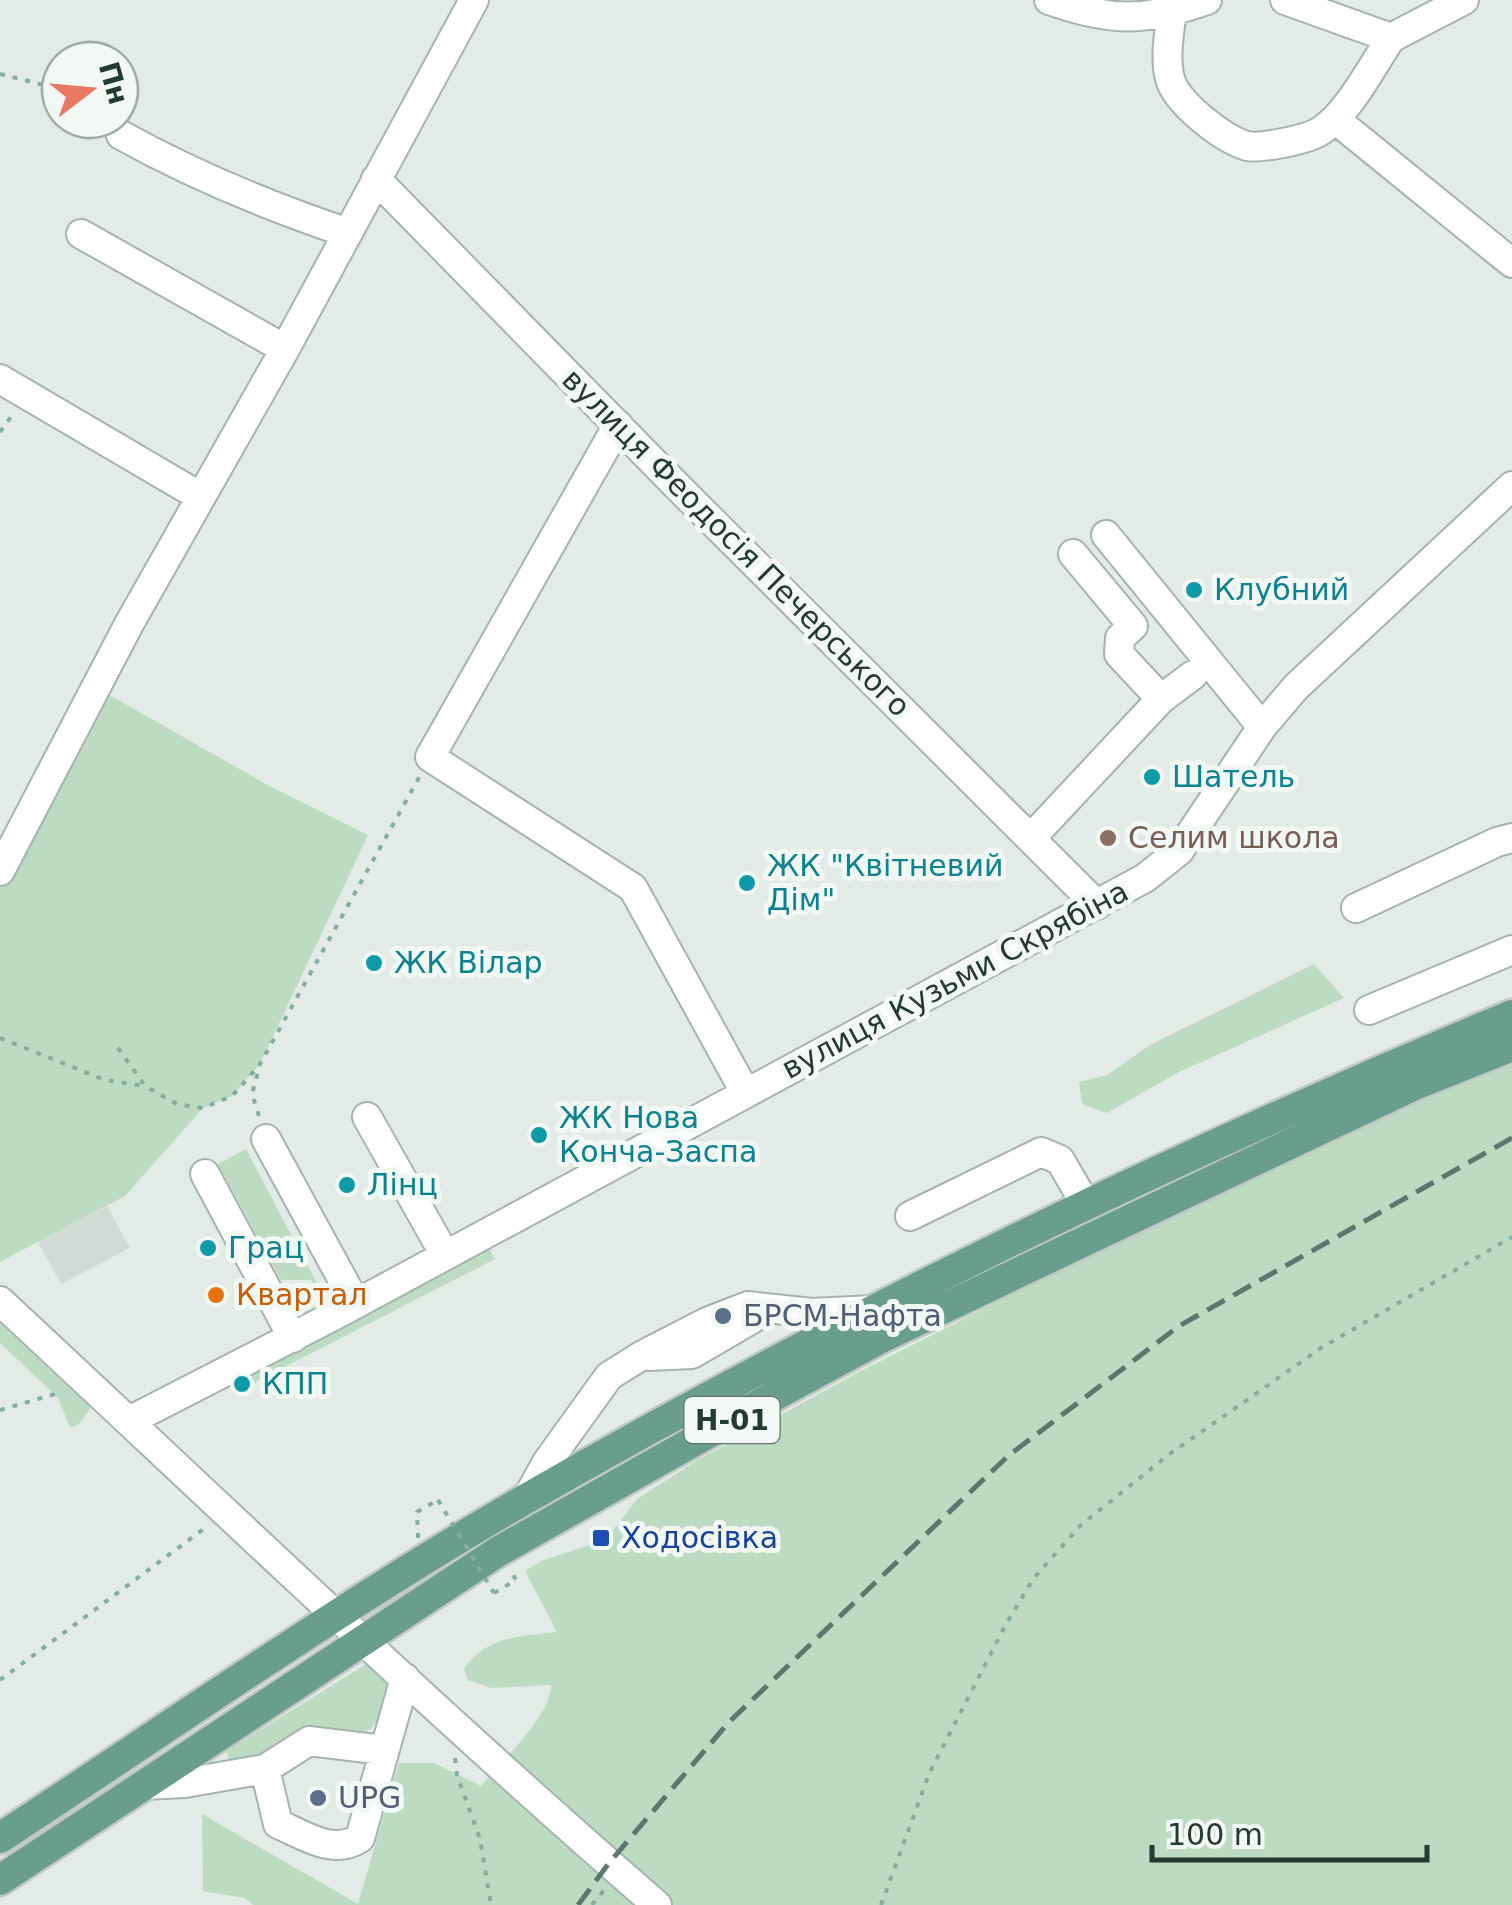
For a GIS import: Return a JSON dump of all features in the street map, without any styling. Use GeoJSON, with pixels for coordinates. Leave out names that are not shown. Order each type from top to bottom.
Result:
{"type":"FeatureCollection","features":[{"type":"Feature","properties":{"kind":"main road","name":"Н-01"},"geometry":{"type":"LineString","coordinates":[[0,1838],[334,1615],[526,1500],[873,1310],[1086,1205],[1411,1057],[1512,1016]]}},
{"type":"Feature","properties":{"kind":"main road","name":"Н-01"},"geometry":{"type":"LineString","coordinates":[[0,1880],[478,1565],[882,1338],[1400,1092],[1512,1046]]}},
{"type":"Feature","properties":{"kind":"street"},"geometry":{"type":"LineString","coordinates":[[0,871],[129,624],[285,349],[474,0]]}},
{"type":"Feature","properties":{"kind":"street"},"geometry":{"type":"LineString","coordinates":[[1049,0],[1090,14],[1133,19],[1207,0]]}},
{"type":"Feature","properties":{"kind":"street"},"geometry":{"type":"LineString","coordinates":[[1285,0],[1391,38]]}},
{"type":"Feature","properties":{"kind":"street"},"geometry":{"type":"LineString","coordinates":[[1172,12],[1168,48],[1171,82],[1212,128],[1248,146],[1288,142],[1315,134],[1336,120],[1391,38],[1464,0]]}},
{"type":"Feature","properties":{"kind":"street"},"geometry":{"type":"LineString","coordinates":[[1336,120],[1512,262]]}},
{"type":"Feature","properties":{"kind":"street"},"geometry":{"type":"LineString","coordinates":[[130,140],[160,157],[348,233]]}},
{"type":"Feature","properties":{"kind":"street","name":"вулиця Феодосія Печерського"},"geometry":{"type":"LineString","coordinates":[[376,179],[1098,906]]}},
{"type":"Feature","properties":{"kind":"street"},"geometry":{"type":"LineString","coordinates":[[82,234],[285,349]]}},
{"type":"Feature","properties":{"kind":"street"},"geometry":{"type":"LineString","coordinates":[[0,378],[201,497]]}},
{"type":"Feature","properties":{"kind":"street"},"geometry":{"type":"LineString","coordinates":[[618,425],[430,757],[633,888],[745,1092]]}},
{"type":"Feature","properties":{"kind":"street","name":"вулиця Кузьми Скрябіна"},"geometry":{"type":"LineString","coordinates":[[129,1421],[293,1338],[1145,878],[1178,851],[1262,727],[1296,686],[1512,486]]}},
{"type":"Feature","properties":{"kind":"street"},"geometry":{"type":"LineString","coordinates":[[1106,535],[1262,727]]}},
{"type":"Feature","properties":{"kind":"street"},"geometry":{"type":"LineString","coordinates":[[1073,554],[1133,626],[1120,638],[1119,654],[1160,699]]}},
{"type":"Feature","properties":{"kind":"street"},"geometry":{"type":"LineString","coordinates":[[1032,838],[1160,699],[1192,676]]}},
{"type":"Feature","properties":{"kind":"street"},"geometry":{"type":"LineString","coordinates":[[1356,908],[1512,838]]}},
{"type":"Feature","properties":{"kind":"street"},"geometry":{"type":"LineString","coordinates":[[1369,1010],[1512,950]]}},
{"type":"Feature","properties":{"kind":"street"},"geometry":{"type":"LineString","coordinates":[[367,1117],[444,1255]]}},
{"type":"Feature","properties":{"kind":"street"},"geometry":{"type":"LineString","coordinates":[[266,1139],[356,1304]]}},
{"type":"Feature","properties":{"kind":"street"},"geometry":{"type":"LineString","coordinates":[[910,1216],[1041,1152],[1060,1160],[1086,1205]]}},
{"type":"Feature","properties":{"kind":"street"},"geometry":{"type":"LineString","coordinates":[[205,1174],[293,1338]]}},
{"type":"Feature","properties":{"kind":"street"},"geometry":{"type":"LineString","coordinates":[[526,1500],[556,1449],[609,1376],[641,1356],[661,1326],[717,1298],[812,1312],[873,1310]]}},
{"type":"Feature","properties":{"kind":"street"},"geometry":{"type":"LineString","coordinates":[[0,1301],[334,1615],[657,1905]]}},
{"type":"Feature","properties":{"kind":"street"},"geometry":{"type":"LineString","coordinates":[[641,1356],[692,1354],[759,1307]]}},
{"type":"Feature","properties":{"kind":"street"},"geometry":{"type":"LineString","coordinates":[[265,1769],[278,1824],[334,1848],[348,1846],[360,1838],[404,1678]]}},
{"type":"Feature","properties":{"kind":"street"},"geometry":{"type":"LineString","coordinates":[[142,1784],[185,1783],[265,1769],[310,1741],[383,1750]]}},
{"type":"Feature","properties":{"kind":"path"},"geometry":{"type":"LineString","coordinates":[[0,74],[40,83]]}},
{"type":"Feature","properties":{"kind":"path"},"geometry":{"type":"LineString","coordinates":[[0,1038],[105,1080],[145,1086],[178,1104],[203,1108],[232,1096],[260,1064],[430,757]]}},
{"type":"Feature","properties":{"kind":"path"},"geometry":{"type":"LineString","coordinates":[[118,1048],[145,1086]]}},
{"type":"Feature","properties":{"kind":"path"},"geometry":{"type":"LineString","coordinates":[[260,1064],[252,1094],[266,1139]]}},
{"type":"Feature","properties":{"kind":"path"},"geometry":{"type":"LineString","coordinates":[[882,1905],[930,1774],[1005,1626],[1033,1579],[1081,1524],[1166,1456],[1320,1348],[1512,1237]]}},
{"type":"Feature","properties":{"kind":"path"},"geometry":{"type":"LineString","coordinates":[[0,1410],[78,1386],[85,1380]]}},
{"type":"Feature","properties":{"kind":"path"},"geometry":{"type":"LineString","coordinates":[[418,1540],[417,1512],[438,1500],[494,1593]]}},
{"type":"Feature","properties":{"kind":"path"},"geometry":{"type":"LineString","coordinates":[[0,1680],[226,1512]]}},
{"type":"Feature","properties":{"kind":"path"},"geometry":{"type":"LineString","coordinates":[[458,1728],[457,1776],[480,1839],[491,1905]]}},
{"type":"Feature","properties":{"kind":"shaded area"},"geometry":{"type":"Polygon","coordinates":[[[107,1206],[130,1248],[61,1284],[38,1242],[107,1206]]]}},
{"type":"Feature","properties":{"kind":"green space"},"geometry":{"type":"Polygon","coordinates":[[[97,688],[273,788],[368,835],[260,1064],[232,1096],[203,1108],[125,1196],[0,1262],[0,871],[97,688]]]}},
{"type":"Feature","properties":{"kind":"green space"},"geometry":{"type":"Polygon","coordinates":[[[1314,964],[1344,998],[1179,1072],[1107,1113],[1082,1104],[1079,1082],[1107,1075],[1150,1045],[1314,964]]]}},
{"type":"Feature","properties":{"kind":"green space"},"geometry":{"type":"Polygon","coordinates":[[[1512,1063],[1512,1905],[253,1905],[245,1898],[203,1891],[202,1814],[358,1904],[399,1763],[434,1763],[481,1786],[543,1710],[551,1685],[491,1688],[468,1680],[464,1669],[493,1644],[557,1632],[525,1571],[541,1561],[587,1546],[615,1528],[637,1499],[696,1461],[859,1372],[1095,1253],[1430,1096],[1512,1063]]]}},
{"type":"Feature","properties":{"kind":"green space"},"geometry":{"type":"Polygon","coordinates":[[[246,1149],[323,1295],[319,1302],[299,1313],[297,1307],[314,1296],[316,1288],[311,1280],[281,1280],[218,1164],[246,1149]]]}},
{"type":"Feature","properties":{"kind":"green space"},"geometry":{"type":"Polygon","coordinates":[[[486,1243],[495,1259],[253,1383],[249,1375],[486,1243]]]}},
{"type":"Feature","properties":{"kind":"green space"},"geometry":{"type":"Polygon","coordinates":[[[0,1318],[89,1401],[90,1409],[78,1425],[70,1427],[58,1398],[0,1343],[0,1318]]]}},
{"type":"Feature","properties":{"kind":"green space"},"geometry":{"type":"Polygon","coordinates":[[[366,1664],[389,1686],[379,1717],[368,1730],[349,1735],[303,1728],[249,1760],[229,1763],[227,1751],[366,1664]]]}},
{"type":"Feature","properties":{"kind":"railway"},"geometry":{"type":"LineString","coordinates":[[578,1905],[728,1723],[1008,1456],[1179,1326],[1512,1138]]}},
{"type":"Feature","properties":{"kind":"place","name":"Клубний"},"geometry":{"type":"Point","coordinates":[1194,590]}},
{"type":"Feature","properties":{"kind":"place","name":"Шатель"},"geometry":{"type":"Point","coordinates":[1152,777]}},
{"type":"Feature","properties":{"kind":"place","name":"Селим школа"},"geometry":{"type":"Point","coordinates":[1108,838]}},
{"type":"Feature","properties":{"kind":"place","name":"ЖК \"Квітневий Дім\""},"geometry":{"type":"Point","coordinates":[747,883]}},
{"type":"Feature","properties":{"kind":"place","name":"ЖК Вілар"},"geometry":{"type":"Point","coordinates":[374,963]}},
{"type":"Feature","properties":{"kind":"place","name":"ЖК Нова Конча-Заспа"},"geometry":{"type":"Point","coordinates":[539,1135]}},
{"type":"Feature","properties":{"kind":"place","name":"Лінц"},"geometry":{"type":"Point","coordinates":[347,1185]}},
{"type":"Feature","properties":{"kind":"place","name":"Грац"},"geometry":{"type":"Point","coordinates":[208,1248]}},
{"type":"Feature","properties":{"kind":"place","name":"Квартал"},"geometry":{"type":"Point","coordinates":[216,1295]}},
{"type":"Feature","properties":{"kind":"place","name":"БРСМ-Нафта"},"geometry":{"type":"Point","coordinates":[723,1316]}},
{"type":"Feature","properties":{"kind":"place","name":"КПП"},"geometry":{"type":"Point","coordinates":[242,1384]}},
{"type":"Feature","properties":{"kind":"place","name":"Ходосівка"},"geometry":{"type":"Point","coordinates":[601,1538]}},
{"type":"Feature","properties":{"kind":"place","name":"UPG"},"geometry":{"type":"Point","coordinates":[318,1798]}}]}
